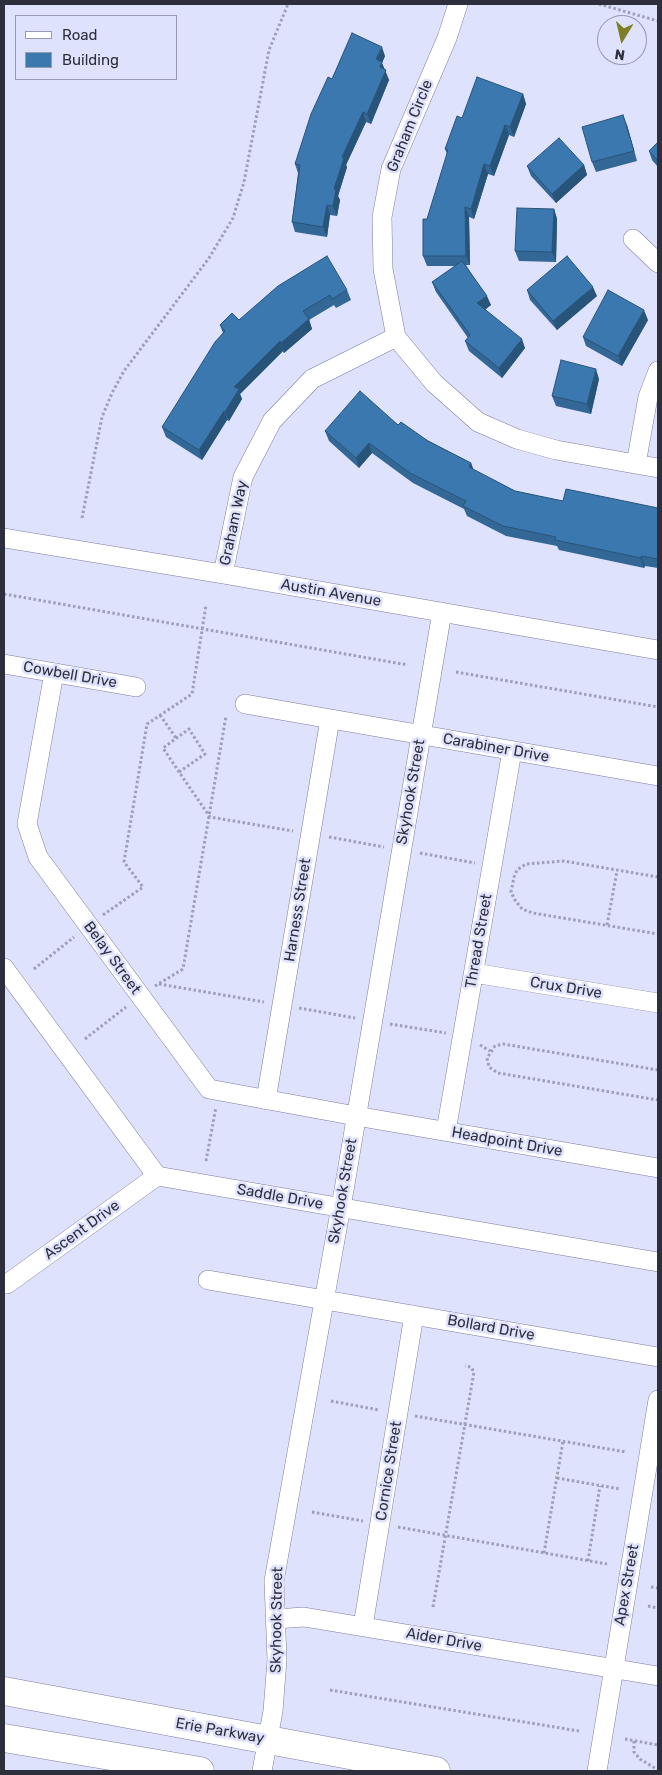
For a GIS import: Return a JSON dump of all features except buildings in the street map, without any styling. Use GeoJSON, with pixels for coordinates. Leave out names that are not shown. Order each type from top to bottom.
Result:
{"type":"FeatureCollection","features":[{"type":"Feature","properties":{"kind":"main road","name":"Erie Parkway"},"geometry":{"type":"LineString","coordinates":[[4,1691],[436,1771]]}},
{"type":"Feature","properties":{"kind":"main road"},"geometry":{"type":"LineString","coordinates":[[4,1738],[200,1771]]}},
{"type":"Feature","properties":{"kind":"street","name":"Graham Circle"},"geometry":{"type":"LineString","coordinates":[[458,4],[447,38],[391,170],[382,217],[382,269],[396,337],[434,382],[478,422],[517,439],[556,450],[658,468]]}},
{"type":"Feature","properties":{"kind":"street"},"geometry":{"type":"LineString","coordinates":[[633,239],[658,263]]}},
{"type":"Feature","properties":{"kind":"street","name":"Graham Way"},"geometry":{"type":"LineString","coordinates":[[223,574],[243,477],[272,420],[312,379],[396,337]]}},
{"type":"Feature","properties":{"kind":"street"},"geometry":{"type":"LineString","coordinates":[[636,464],[648,397],[658,371]]}},
{"type":"Feature","properties":{"kind":"street","name":"Austin Avenue"},"geometry":{"type":"LineString","coordinates":[[4,538],[658,650]]}},
{"type":"Feature","properties":{"kind":"street","name":"Skyhook Street"},"geometry":{"type":"LineString","coordinates":[[262,1771],[273,1711],[277,1660],[274,1581],[442,612]]}},
{"type":"Feature","properties":{"kind":"street","name":"Cowbell Drive"},"geometry":{"type":"LineString","coordinates":[[4,664],[136,687]]}},
{"type":"Feature","properties":{"kind":"street","name":"Belay Street"},"geometry":{"type":"LineString","coordinates":[[54,673],[27,824],[38,857],[209,1089],[356,1116]]}},
{"type":"Feature","properties":{"kind":"street","name":"Carabiner Drive"},"geometry":{"type":"LineString","coordinates":[[245,704],[658,776]]}},
{"type":"Feature","properties":{"kind":"street","name":"Harness Street"},"geometry":{"type":"LineString","coordinates":[[266,1100],[330,719]]}},
{"type":"Feature","properties":{"kind":"street","name":"Thread Street"},"geometry":{"type":"LineString","coordinates":[[446,1131],[512,751]]}},
{"type":"Feature","properties":{"kind":"street"},"geometry":{"type":"LineString","coordinates":[[4,968],[157,1176]]}},
{"type":"Feature","properties":{"kind":"street","name":"Crux Drive"},"geometry":{"type":"LineString","coordinates":[[474,972],[658,1003]]}},
{"type":"Feature","properties":{"kind":"street","name":"Headpoint Drive"},"geometry":{"type":"LineString","coordinates":[[356,1116],[658,1168]]}},
{"type":"Feature","properties":{"kind":"street","name":"Saddle Drive"},"geometry":{"type":"LineString","coordinates":[[157,1176],[658,1262]]}},
{"type":"Feature","properties":{"kind":"street","name":"Ascent Drive"},"geometry":{"type":"LineString","coordinates":[[5,1288],[157,1176]]}},
{"type":"Feature","properties":{"kind":"street","name":"Bollard Drive"},"geometry":{"type":"LineString","coordinates":[[208,1280],[658,1357]]}},
{"type":"Feature","properties":{"kind":"street","name":"Cornice Street"},"geometry":{"type":"LineString","coordinates":[[363,1626],[414,1315]]}},
{"type":"Feature","properties":{"kind":"street","name":"Apex Street"},"geometry":{"type":"LineString","coordinates":[[597,1771],[613,1669],[651,1486],[658,1400]]}},
{"type":"Feature","properties":{"kind":"street","name":"Aider Drive"},"geometry":{"type":"LineString","coordinates":[[275,1619],[304,1617],[658,1676]]}},
{"type":"Feature","properties":{"kind":"path"},"geometry":{"type":"LineString","coordinates":[[82,518],[102,417],[112,393],[124,371],[209,258],[234,218],[244,182],[269,50],[288,4]]}},
{"type":"Feature","properties":{"kind":"path"},"geometry":{"type":"LineString","coordinates":[[599,4],[658,21]]}},
{"type":"Feature","properties":{"kind":"path"},"geometry":{"type":"LineString","coordinates":[[4,594],[408,665]]}},
{"type":"Feature","properties":{"kind":"path"},"geometry":{"type":"LineString","coordinates":[[34,969],[88,926],[143,887],[124,862],[147,724],[192,694],[206,605]]}},
{"type":"Feature","properties":{"kind":"path"},"geometry":{"type":"LineString","coordinates":[[456,672],[658,707]]}},
{"type":"Feature","properties":{"kind":"path"},"geometry":{"type":"LineString","coordinates":[[160,715],[176,738]]}},
{"type":"Feature","properties":{"kind":"path"},"geometry":{"type":"LineString","coordinates":[[85,1039],[140,996],[183,969],[226,716]]}},
{"type":"Feature","properties":{"kind":"path"},"geometry":{"type":"LineString","coordinates":[[179,772],[205,754],[188,728],[163,748],[179,772],[210,816],[518,870]]}},
{"type":"Feature","properties":{"kind":"path"},"geometry":{"type":"LineString","coordinates":[[658,877],[564,861],[526,864],[518,870],[511,892],[522,909],[533,913],[658,934]]}},
{"type":"Feature","properties":{"kind":"path"},"geometry":{"type":"LineString","coordinates":[[607,925],[617,871]]}},
{"type":"Feature","properties":{"kind":"path"},"geometry":{"type":"LineString","coordinates":[[158,984],[452,1034],[490,1051]]}},
{"type":"Feature","properties":{"kind":"path"},"geometry":{"type":"LineString","coordinates":[[658,1070],[503,1044],[495,1046],[487,1058],[489,1067],[498,1073],[658,1100]]}},
{"type":"Feature","properties":{"kind":"path"},"geometry":{"type":"LineString","coordinates":[[206,1161],[219,1091]]}},
{"type":"Feature","properties":{"kind":"path"},"geometry":{"type":"LineString","coordinates":[[433,1607],[474,1372],[470,1367],[465,1366]]}},
{"type":"Feature","properties":{"kind":"path"},"geometry":{"type":"LineString","coordinates":[[331,1401],[626,1452]]}},
{"type":"Feature","properties":{"kind":"path"},"geometry":{"type":"LineString","coordinates":[[544,1553],[563,1441]]}},
{"type":"Feature","properties":{"kind":"path"},"geometry":{"type":"LineString","coordinates":[[557,1478],[620,1489]]}},
{"type":"Feature","properties":{"kind":"path"},"geometry":{"type":"LineString","coordinates":[[588,1561],[600,1486]]}},
{"type":"Feature","properties":{"kind":"path"},"geometry":{"type":"LineString","coordinates":[[312,1512],[607,1564]]}},
{"type":"Feature","properties":{"kind":"path"},"geometry":{"type":"LineString","coordinates":[[651,1586],[658,1588]]}},
{"type":"Feature","properties":{"kind":"path"},"geometry":{"type":"LineString","coordinates":[[648,1606],[658,1608]]}},
{"type":"Feature","properties":{"kind":"path"},"geometry":{"type":"LineString","coordinates":[[330,1690],[579,1731]]}},
{"type":"Feature","properties":{"kind":"path"},"geometry":{"type":"LineString","coordinates":[[625,1739],[658,1745]]}},
{"type":"Feature","properties":{"kind":"path"},"geometry":{"type":"LineString","coordinates":[[634,1741],[634,1752],[640,1759],[658,1770]]}}]}
